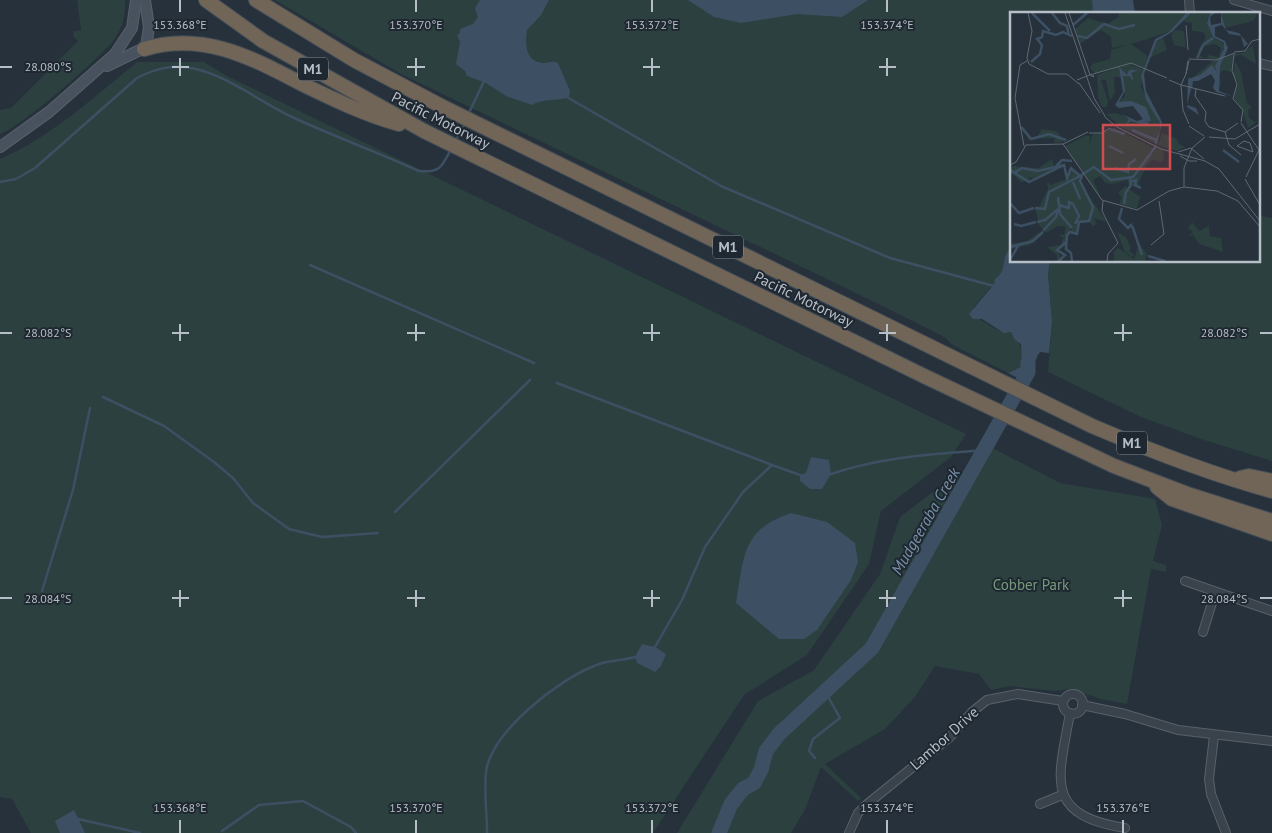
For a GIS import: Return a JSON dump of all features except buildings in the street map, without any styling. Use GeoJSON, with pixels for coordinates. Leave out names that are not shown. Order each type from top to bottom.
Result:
{"type":"FeatureCollection","features":[{"type":"Feature","properties":{"kind":"highway","name":"Pacific Motorway"},"geometry":{"type":"LineString","coordinates":[[206,0],[263,41],[424,131],[926,377],[1030,427],[1146,479],[1272,521]]}},
{"type":"Feature","properties":{"kind":"highway","name":"Pacific Motorway"},"geometry":{"type":"LineString","coordinates":[[256,0],[354,60],[443,107],[1092,426],[1168,458],[1230,480],[1272,491]]}},
{"type":"Feature","properties":{"kind":"highway"},"geometry":{"type":"LineString","coordinates":[[144,49],[178,43],[200,43],[223,47],[254,59],[357,110],[424,131]]}},
{"type":"Feature","properties":{"kind":"highway"},"geometry":{"type":"LineString","coordinates":[[1230,480],[1249,476],[1272,480]]}},
{"type":"Feature","properties":{"kind":"highway"},"geometry":{"type":"LineString","coordinates":[[1146,479],[1172,499],[1272,534]]}},
{"type":"Feature","properties":{"kind":"main road"},"geometry":{"type":"LineString","coordinates":[[0,147],[50,112],[115,54],[126,39],[133,24],[136,0]]}},
{"type":"Feature","properties":{"kind":"main road"},"geometry":{"type":"LineString","coordinates":[[93,73],[144,49],[148,41],[150,27],[145,0]]}},
{"type":"Feature","properties":{"kind":"main road"},"geometry":{"type":"LineString","coordinates":[[0,142],[17,136]]}},
{"type":"Feature","properties":{"kind":"street"},"geometry":{"type":"LineString","coordinates":[[1234,0],[1272,11]]}},
{"type":"Feature","properties":{"kind":"street"},"geometry":{"type":"LineString","coordinates":[[1185,581],[1215,593],[1272,610]]}},
{"type":"Feature","properties":{"kind":"street"},"geometry":{"type":"LineString","coordinates":[[1203,632],[1215,593]]}},
{"type":"Feature","properties":{"kind":"street","name":"Lambor Drive"},"geometry":{"type":"LineString","coordinates":[[849,833],[858,813],[866,805],[950,737],[972,712],[987,700],[1018,694],[1064,701],[1068,696],[1074,694],[1081,699],[1082,705],[1125,714],[1178,730],[1214,736],[1272,741]]}},
{"type":"Feature","properties":{"kind":"street"},"geometry":{"type":"LineString","coordinates":[[1064,701],[1064,708],[1070,713]]}},
{"type":"Feature","properties":{"kind":"street"},"geometry":{"type":"LineString","coordinates":[[1070,713],[1079,711],[1082,705]]}},
{"type":"Feature","properties":{"kind":"street"},"geometry":{"type":"LineString","coordinates":[[1070,713],[1060,771],[1062,795],[1082,815],[1125,828]]}},
{"type":"Feature","properties":{"kind":"street"},"geometry":{"type":"LineString","coordinates":[[1214,736],[1209,779],[1211,794],[1226,833]]}},
{"type":"Feature","properties":{"kind":"street"},"geometry":{"type":"LineString","coordinates":[[1040,804],[1062,795]]}},
{"type":"Feature","properties":{"kind":"green space"},"geometry":{"type":"Polygon","coordinates":[[[77,0],[125,0],[124,19],[116,37],[96,59],[61,90],[25,119],[0,134],[0,110],[11,108],[78,41],[73,36],[74,31],[81,30],[77,0]]]}},
{"type":"Feature","properties":{"kind":"green space"},"geometry":{"type":"Polygon","coordinates":[[[275,0],[1092,0],[1093,12],[1010,12],[1010,248],[1005,256],[1005,264],[1001,275],[973,308],[974,317],[1001,331],[1011,332],[1019,344],[1022,352],[1021,367],[1008,373],[951,344],[946,338],[923,326],[403,75],[275,0]]]}},
{"type":"Feature","properties":{"kind":"green space"},"geometry":{"type":"Polygon","coordinates":[[[137,62],[204,62],[227,76],[966,434],[951,457],[881,511],[869,564],[807,655],[744,695],[653,833],[31,833],[12,799],[0,797],[0,159],[19,150],[54,128],[137,62]]]}},
{"type":"Feature","properties":{"kind":"green space"},"geometry":{"type":"Polygon","coordinates":[[[1260,215],[1272,218],[1272,461],[1201,439],[1141,417],[1048,372],[1052,322],[1048,274],[1050,262],[1260,262],[1260,215]]]}},
{"type":"Feature","properties":{"kind":"green space","name":"Cobber Park"},"geometry":{"type":"Polygon","coordinates":[[[987,445],[1060,483],[1155,499],[1162,525],[1153,561],[1166,565],[1166,572],[1151,569],[1127,704],[1101,699],[1071,689],[1054,691],[1010,686],[991,690],[979,674],[935,666],[915,697],[885,729],[825,764],[861,798],[858,801],[821,767],[805,810],[791,833],[677,833],[758,701],[814,670],[880,574],[900,517],[946,482],[976,468],[987,445]]]}},
{"type":"Feature","properties":{"kind":"water"},"geometry":{"type":"Polygon","coordinates":[[[480,0],[549,0],[541,15],[527,30],[527,51],[536,62],[558,63],[570,91],[569,97],[542,101],[532,105],[506,96],[486,83],[467,76],[465,71],[456,64],[460,42],[457,35],[460,33],[460,29],[473,24],[478,17],[475,8],[480,0]]]}},
{"type":"Feature","properties":{"kind":"water"},"geometry":{"type":"Polygon","coordinates":[[[688,0],[868,0],[842,17],[797,14],[741,23],[714,17],[688,0]]]}},
{"type":"Feature","properties":{"kind":"water"},"geometry":{"type":"Polygon","coordinates":[[[1092,0],[1133,0],[1135,12],[1093,12],[1092,0]]]}},
{"type":"Feature","properties":{"kind":"water"},"geometry":{"type":"Polygon","coordinates":[[[1010,248],[1010,262],[1050,262],[1048,274],[1052,322],[1049,353],[1040,352],[1028,383],[1008,373],[1022,365],[1021,344],[1015,340],[1011,332],[1004,333],[982,319],[973,319],[969,314],[994,284],[995,279],[1003,269],[1005,256],[1010,248]]]}},
{"type":"Feature","properties":{"kind":"water"},"geometry":{"type":"Polygon","coordinates":[[[811,457],[829,460],[831,474],[822,489],[810,489],[800,481],[800,475],[806,473],[811,457]]]}},
{"type":"Feature","properties":{"kind":"water"},"geometry":{"type":"Polygon","coordinates":[[[791,513],[827,522],[855,543],[858,562],[851,580],[817,630],[804,639],[779,639],[736,603],[744,559],[754,537],[762,528],[791,513]]]}},
{"type":"Feature","properties":{"kind":"water"},"geometry":{"type":"Polygon","coordinates":[[[642,644],[655,647],[666,654],[661,666],[655,672],[637,663],[635,657],[642,644]]]}},
{"type":"Feature","properties":{"kind":"water"},"geometry":{"type":"Polygon","coordinates":[[[74,810],[85,833],[60,833],[55,821],[74,810]]]}},
{"type":"Feature","properties":{"kind":"waterway"},"geometry":{"type":"LineString","coordinates":[[0,182],[16,179],[35,168],[137,78],[158,69],[173,67],[196,69],[221,78],[292,117],[419,171],[432,171],[440,168],[451,149]]}},
{"type":"Feature","properties":{"kind":"waterway"},"geometry":{"type":"LineString","coordinates":[[468,115],[485,79]]}},
{"type":"Feature","properties":{"kind":"waterway"},"geometry":{"type":"LineString","coordinates":[[565,96],[721,186],[890,258],[994,286]]}},
{"type":"Feature","properties":{"kind":"waterway"},"geometry":{"type":"LineString","coordinates":[[455,142],[465,122]]}},
{"type":"Feature","properties":{"kind":"waterway"},"geometry":{"type":"LineString","coordinates":[[310,265],[534,363]]}},
{"type":"Feature","properties":{"kind":"waterway","name":"Mudgeeraba Creek"},"geometry":{"type":"LineString","coordinates":[[719,833],[731,804],[743,789],[754,783],[761,770],[766,751],[779,734],[872,648],[1028,372],[1028,362]]}},
{"type":"Feature","properties":{"kind":"waterway"},"geometry":{"type":"LineString","coordinates":[[395,512],[530,380]]}},
{"type":"Feature","properties":{"kind":"waterway"},"geometry":{"type":"LineString","coordinates":[[557,383],[772,465]]}},
{"type":"Feature","properties":{"kind":"waterway"},"geometry":{"type":"LineString","coordinates":[[103,397],[164,426],[214,462],[233,478],[253,503],[289,529],[322,537],[378,533]]}},
{"type":"Feature","properties":{"kind":"waterway"},"geometry":{"type":"LineString","coordinates":[[42,591],[73,490],[90,408]]}},
{"type":"Feature","properties":{"kind":"waterway"},"geometry":{"type":"LineString","coordinates":[[831,474],[888,460],[985,450]]}},
{"type":"Feature","properties":{"kind":"waterway"},"geometry":{"type":"LineString","coordinates":[[655,647],[682,600],[705,547],[743,492],[772,465],[800,475]]}},
{"type":"Feature","properties":{"kind":"waterway"},"geometry":{"type":"LineString","coordinates":[[487,833],[486,772],[491,757],[500,741],[513,725],[545,695],[579,673],[604,663],[635,657]]}},
{"type":"Feature","properties":{"kind":"waterway"},"geometry":{"type":"LineString","coordinates":[[815,758],[809,751],[813,739],[840,718],[825,691]]}},
{"type":"Feature","properties":{"kind":"waterway"},"geometry":{"type":"LineString","coordinates":[[222,831],[259,805],[303,801],[351,827],[356,833]]}},
{"type":"Feature","properties":{"kind":"waterway"},"geometry":{"type":"LineString","coordinates":[[78,819],[140,833]]}}]}
